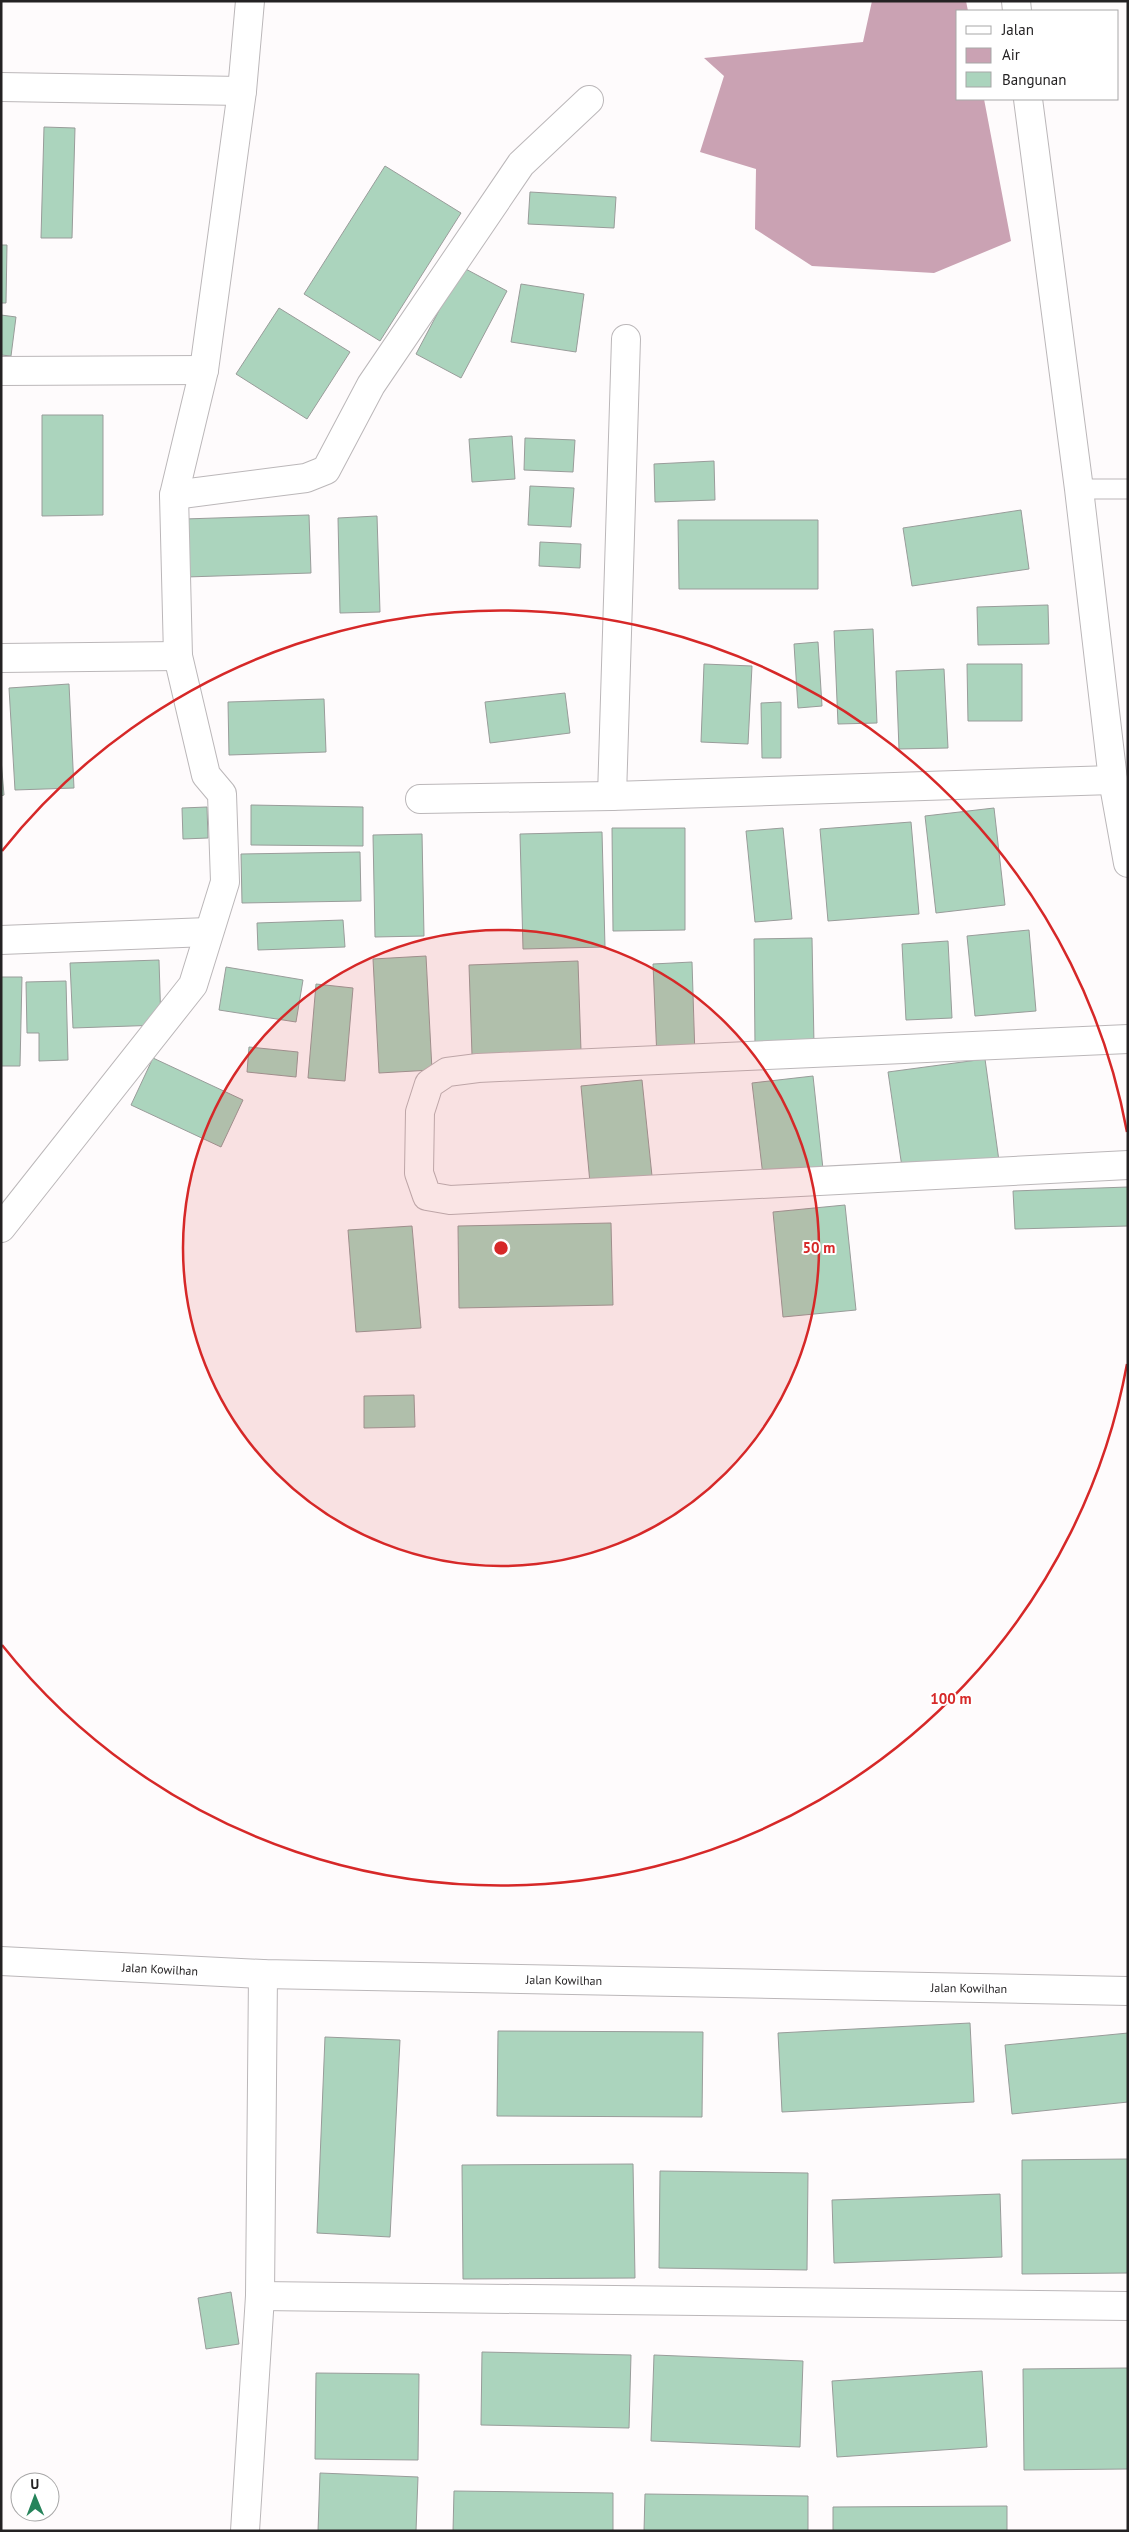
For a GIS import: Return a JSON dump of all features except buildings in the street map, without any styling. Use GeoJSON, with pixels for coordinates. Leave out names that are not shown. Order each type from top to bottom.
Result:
{"type":"FeatureCollection","features":[{"type":"Feature","properties":{"kind":"street"},"geometry":{"type":"LineString","coordinates":[[1,1228],[193,985],[225,882],[222,794],[206,775],[178,656],[174,495],[204,370],[242,91],[250,1]]}},
{"type":"Feature","properties":{"kind":"street"},"geometry":{"type":"LineString","coordinates":[[1,87],[242,91]]}},
{"type":"Feature","properties":{"kind":"street"},"geometry":{"type":"LineString","coordinates":[[174,495],[306,478],[326,470],[371,385],[521,164],[589,100]]}},
{"type":"Feature","properties":{"kind":"street"},"geometry":{"type":"LineString","coordinates":[[1028,100],[1079,489],[1113,780],[1128,863]]}},
{"type":"Feature","properties":{"kind":"street"},"geometry":{"type":"LineString","coordinates":[[612,796],[626,339]]}},
{"type":"Feature","properties":{"kind":"street"},"geometry":{"type":"LineString","coordinates":[[1,371],[204,370]]}},
{"type":"Feature","properties":{"kind":"street"},"geometry":{"type":"LineString","coordinates":[[1,658],[178,656]]}},
{"type":"Feature","properties":{"kind":"street"},"geometry":{"type":"LineString","coordinates":[[420,799],[612,796],[1113,780]]}},
{"type":"Feature","properties":{"kind":"street"},"geometry":{"type":"LineString","coordinates":[[1,940],[208,932]]}},
{"type":"Feature","properties":{"kind":"street"},"geometry":{"type":"LineString","coordinates":[[1128,1039],[478,1068],[447,1072],[429,1084],[420,1112],[419,1173],[428,1196],[450,1200],[1128,1165]]}},
{"type":"Feature","properties":{"kind":"street","name":"Jalan Kowilhan"},"geometry":{"type":"LineString","coordinates":[[1,1961],[263,1974],[1128,1991]]}},
{"type":"Feature","properties":{"kind":"street"},"geometry":{"type":"LineString","coordinates":[[245,2531],[260,2296],[263,1974]]}},
{"type":"Feature","properties":{"kind":"street"},"geometry":{"type":"LineString","coordinates":[[260,2296],[1128,2306]]}},
{"type":"Feature","properties":{"kind":"lane"},"geometry":{"type":"LineString","coordinates":[[1079,489],[1128,488]]}},
{"type":"Feature","properties":{"kind":"water"},"geometry":{"type":"Polygon","coordinates":[[[872,1],[966,1],[968,10],[956,10],[956,100],[984,100],[1011,241],[934,273],[812,266],[755,229],[756,169],[700,152],[724,76],[704,58],[863,42],[872,1]]]}}]}
